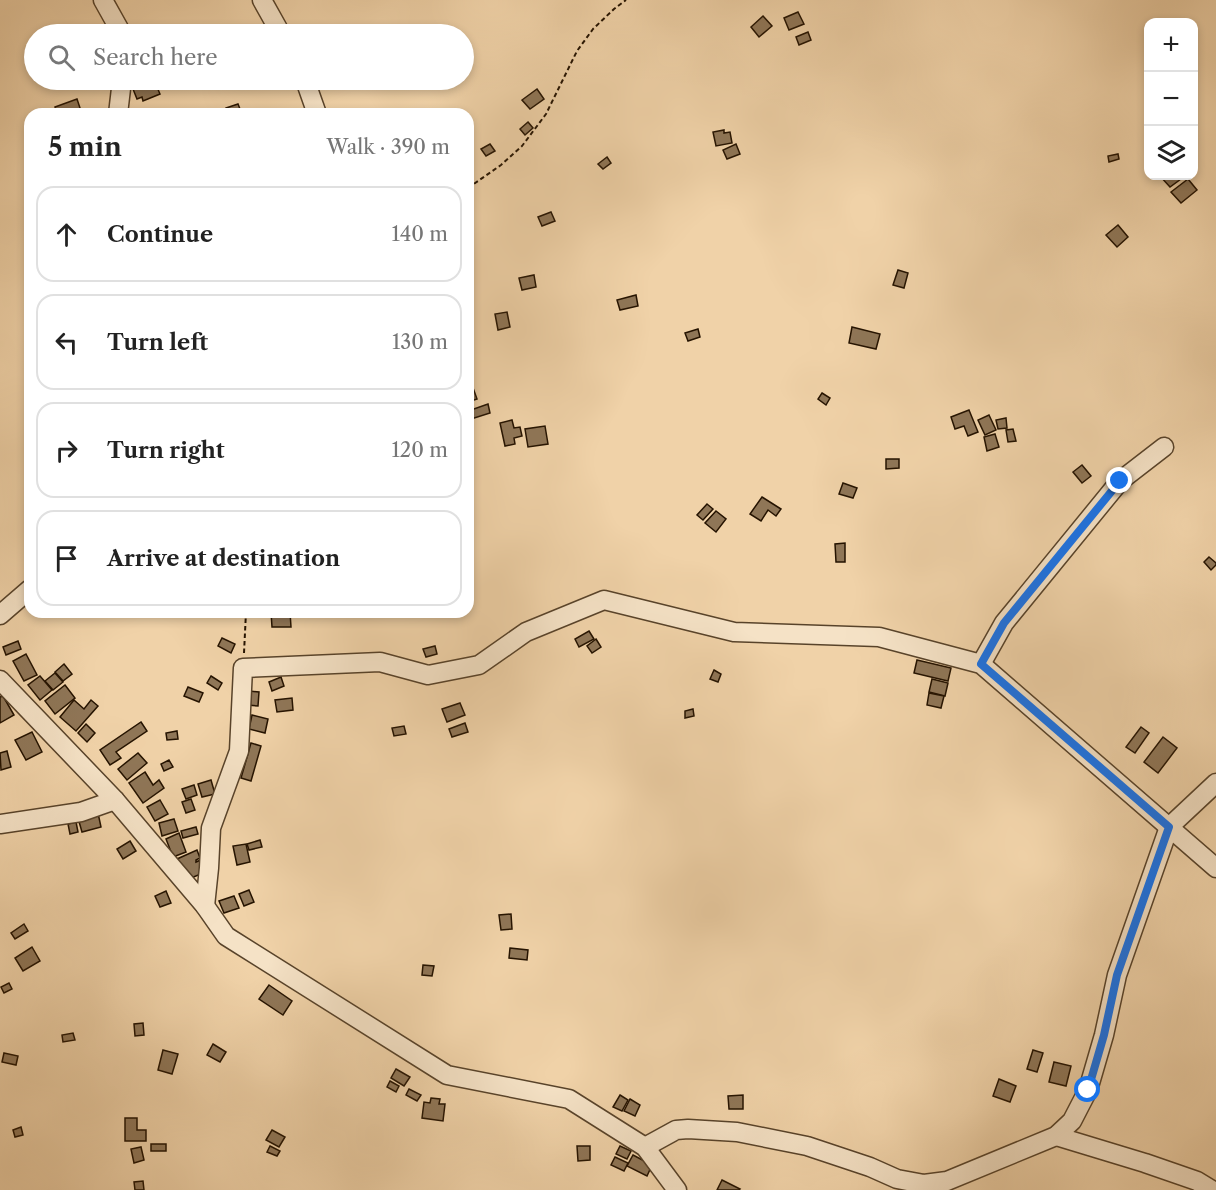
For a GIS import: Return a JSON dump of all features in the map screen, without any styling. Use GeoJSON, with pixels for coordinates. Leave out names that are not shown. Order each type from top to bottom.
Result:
{"type":"FeatureCollection","features":[{"type":"Feature","properties":{"kind":"street"},"geometry":{"type":"LineString","coordinates":[[103,0],[116,24]]}},
{"type":"Feature","properties":{"kind":"street"},"geometry":{"type":"LineString","coordinates":[[262,0],[275,24]]}},
{"type":"Feature","properties":{"kind":"street"},"geometry":{"type":"LineString","coordinates":[[119,108],[121,90]]}},
{"type":"Feature","properties":{"kind":"street"},"geometry":{"type":"LineString","coordinates":[[309,90],[315,108]]}},
{"type":"Feature","properties":{"kind":"street"},"geometry":{"type":"LineString","coordinates":[[981,664],[1004,623],[1120,481],[1164,447]]}},
{"type":"Feature","properties":{"kind":"street"},"geometry":{"type":"LineString","coordinates":[[0,615],[24,594]]}},
{"type":"Feature","properties":{"kind":"street"},"geometry":{"type":"LineString","coordinates":[[205,906],[211,828],[239,751],[243,668],[380,662],[428,675],[479,664],[526,632],[604,600],[734,632],[879,637],[981,664],[1216,867]]}},
{"type":"Feature","properties":{"kind":"street"},"geometry":{"type":"LineString","coordinates":[[0,680],[115,800],[205,906],[226,936],[447,1075],[569,1099],[645,1147],[677,1190]]}},
{"type":"Feature","properties":{"kind":"street"},"geometry":{"type":"LineString","coordinates":[[645,1147],[676,1131],[688,1129],[737,1132],[807,1146],[870,1167],[897,1179],[924,1184],[947,1181],[1056,1136],[1072,1121],[1088,1090],[1104,1035],[1117,975],[1169,827],[1216,783]]}},
{"type":"Feature","properties":{"kind":"street"},"geometry":{"type":"LineString","coordinates":[[0,824],[81,812],[115,800]]}},
{"type":"Feature","properties":{"kind":"street"},"geometry":{"type":"LineString","coordinates":[[1056,1136],[1145,1163],[1197,1181],[1212,1190]]}},
{"type":"Feature","properties":{"kind":"path"},"geometry":{"type":"LineString","coordinates":[[474,184],[501,165],[522,146],[546,114],[577,51],[593,29],[626,0]]}},
{"type":"Feature","properties":{"kind":"path"},"geometry":{"type":"LineString","coordinates":[[243,668],[246,618]]}},
{"type":"Feature","properties":{"kind":"building"},"geometry":{"type":"Polygon","coordinates":[[[798,12],[804,24],[789,30],[784,18],[798,12]]]}},
{"type":"Feature","properties":{"kind":"building"},"geometry":{"type":"Polygon","coordinates":[[[763,16],[772,26],[759,37],[751,27],[763,16]]]}},
{"type":"Feature","properties":{"kind":"building"},"geometry":{"type":"Polygon","coordinates":[[[808,32],[811,40],[799,45],[796,37],[808,32]]]}},
{"type":"Feature","properties":{"kind":"building"},"geometry":{"type":"Polygon","coordinates":[[[537,89],[544,99],[530,109],[522,100],[537,89]]]}},
{"type":"Feature","properties":{"kind":"building"},"geometry":{"type":"Polygon","coordinates":[[[133,90],[158,90],[160,94],[143,101],[142,97],[137,99],[133,90]]]}},
{"type":"Feature","properties":{"kind":"building"},"geometry":{"type":"Polygon","coordinates":[[[77,99],[80,108],[55,108],[77,99]]]}},
{"type":"Feature","properties":{"kind":"building"},"geometry":{"type":"Polygon","coordinates":[[[238,104],[240,108],[226,108],[238,104]]]}},
{"type":"Feature","properties":{"kind":"building"},"geometry":{"type":"Polygon","coordinates":[[[528,122],[533,128],[525,135],[520,129],[528,122]]]}},
{"type":"Feature","properties":{"kind":"building"},"geometry":{"type":"Polygon","coordinates":[[[724,130],[724,133],[730,132],[732,143],[716,146],[713,132],[724,130]]]}},
{"type":"Feature","properties":{"kind":"building"},"geometry":{"type":"Polygon","coordinates":[[[490,144],[495,151],[486,156],[481,149],[490,144]]]}},
{"type":"Feature","properties":{"kind":"building"},"geometry":{"type":"Polygon","coordinates":[[[736,144],[740,154],[727,159],[723,150],[736,144]]]}},
{"type":"Feature","properties":{"kind":"building"},"geometry":{"type":"Polygon","coordinates":[[[1118,154],[1119,159],[1109,162],[1108,156],[1118,154]]]}},
{"type":"Feature","properties":{"kind":"building"},"geometry":{"type":"Polygon","coordinates":[[[607,157],[611,163],[603,169],[598,164],[607,157]]]}},
{"type":"Feature","properties":{"kind":"building"},"geometry":{"type":"Polygon","coordinates":[[[1164,180],[1180,180],[1170,187],[1164,180]]]}},
{"type":"Feature","properties":{"kind":"building"},"geometry":{"type":"Polygon","coordinates":[[[1187,180],[1197,190],[1181,203],[1171,192],[1187,180]]]}},
{"type":"Feature","properties":{"kind":"building"},"geometry":{"type":"Polygon","coordinates":[[[551,212],[555,221],[542,226],[538,217],[551,212]]]}},
{"type":"Feature","properties":{"kind":"building"},"geometry":{"type":"Polygon","coordinates":[[[1118,225],[1128,237],[1117,247],[1106,235],[1118,225]]]}},
{"type":"Feature","properties":{"kind":"building"},"geometry":{"type":"Polygon","coordinates":[[[898,270],[908,273],[904,288],[893,285],[898,270]]]}},
{"type":"Feature","properties":{"kind":"building"},"geometry":{"type":"Polygon","coordinates":[[[534,275],[536,287],[522,290],[519,278],[534,275]]]}},
{"type":"Feature","properties":{"kind":"building"},"geometry":{"type":"Polygon","coordinates":[[[636,295],[638,306],[620,310],[617,300],[636,295]]]}},
{"type":"Feature","properties":{"kind":"building"},"geometry":{"type":"Polygon","coordinates":[[[507,312],[510,327],[498,330],[495,314],[507,312]]]}},
{"type":"Feature","properties":{"kind":"building"},"geometry":{"type":"Polygon","coordinates":[[[852,327],[880,334],[876,349],[849,343],[852,327]]]}},
{"type":"Feature","properties":{"kind":"building"},"geometry":{"type":"Polygon","coordinates":[[[698,329],[700,337],[688,341],[685,333],[698,329]]]}},
{"type":"Feature","properties":{"kind":"building"},"geometry":{"type":"Polygon","coordinates":[[[822,393],[830,398],[826,405],[818,399],[822,393]]]}},
{"type":"Feature","properties":{"kind":"building"},"geometry":{"type":"Polygon","coordinates":[[[488,404],[490,413],[474,418],[474,409],[488,404]]]}},
{"type":"Feature","properties":{"kind":"building"},"geometry":{"type":"Polygon","coordinates":[[[969,410],[978,432],[968,436],[964,426],[955,429],[951,417],[969,410]]]}},
{"type":"Feature","properties":{"kind":"building"},"geometry":{"type":"Polygon","coordinates":[[[989,415],[996,430],[985,435],[978,420],[989,415]]]}},
{"type":"Feature","properties":{"kind":"building"},"geometry":{"type":"Polygon","coordinates":[[[1006,418],[1007,428],[998,429],[996,420],[1006,418]]]}},
{"type":"Feature","properties":{"kind":"building"},"geometry":{"type":"Polygon","coordinates":[[[512,420],[514,428],[520,427],[522,436],[514,438],[515,444],[505,446],[500,423],[512,420]]]}},
{"type":"Feature","properties":{"kind":"building"},"geometry":{"type":"Polygon","coordinates":[[[545,426],[548,444],[528,447],[525,429],[545,426]]]}},
{"type":"Feature","properties":{"kind":"building"},"geometry":{"type":"Polygon","coordinates":[[[1013,429],[1016,441],[1008,442],[1006,430],[1013,429]]]}},
{"type":"Feature","properties":{"kind":"building"},"geometry":{"type":"Polygon","coordinates":[[[995,434],[999,447],[987,451],[984,437],[995,434]]]}},
{"type":"Feature","properties":{"kind":"building"},"geometry":{"type":"Polygon","coordinates":[[[886,459],[899,459],[899,468],[886,469],[886,459]]]}},
{"type":"Feature","properties":{"kind":"building"},"geometry":{"type":"Polygon","coordinates":[[[1082,465],[1091,476],[1082,483],[1073,472],[1082,465]]]}},
{"type":"Feature","properties":{"kind":"building"},"geometry":{"type":"Polygon","coordinates":[[[843,483],[857,488],[853,498],[839,494],[843,483]]]}},
{"type":"Feature","properties":{"kind":"building"},"geometry":{"type":"Polygon","coordinates":[[[762,497],[781,509],[776,516],[768,510],[761,521],[750,514],[762,497]]]}},
{"type":"Feature","properties":{"kind":"building"},"geometry":{"type":"Polygon","coordinates":[[[707,504],[713,509],[703,520],[697,515],[707,504]]]}},
{"type":"Feature","properties":{"kind":"building"},"geometry":{"type":"Polygon","coordinates":[[[716,511],[726,519],[716,532],[705,523],[716,511]]]}},
{"type":"Feature","properties":{"kind":"building"},"geometry":{"type":"Polygon","coordinates":[[[845,543],[845,562],[836,562],[835,544],[845,543]]]}},
{"type":"Feature","properties":{"kind":"building"},"geometry":{"type":"Polygon","coordinates":[[[1209,557],[1216,563],[1211,570],[1204,562],[1209,557]]]}},
{"type":"Feature","properties":{"kind":"building"},"geometry":{"type":"Polygon","coordinates":[[[271,618],[290,618],[291,627],[272,627],[271,618]]]}},
{"type":"Feature","properties":{"kind":"building"},"geometry":{"type":"Polygon","coordinates":[[[589,631],[594,639],[579,647],[575,639],[589,631]]]}},
{"type":"Feature","properties":{"kind":"building"},"geometry":{"type":"Polygon","coordinates":[[[222,638],[235,644],[231,653],[218,646],[222,638]]]}},
{"type":"Feature","properties":{"kind":"building"},"geometry":{"type":"Polygon","coordinates":[[[596,639],[601,647],[592,653],[587,646],[596,639]]]}},
{"type":"Feature","properties":{"kind":"building"},"geometry":{"type":"Polygon","coordinates":[[[18,641],[21,649],[6,655],[3,647],[18,641]]]}},
{"type":"Feature","properties":{"kind":"building"},"geometry":{"type":"Polygon","coordinates":[[[435,646],[437,654],[426,657],[423,649],[435,646]]]}},
{"type":"Feature","properties":{"kind":"building"},"geometry":{"type":"Polygon","coordinates":[[[26,654],[37,675],[24,681],[13,661],[26,654]]]}},
{"type":"Feature","properties":{"kind":"building"},"geometry":{"type":"Polygon","coordinates":[[[917,660],[951,668],[948,681],[914,673],[917,660]]]}},
{"type":"Feature","properties":{"kind":"building"},"geometry":{"type":"Polygon","coordinates":[[[64,664],[72,674],[63,681],[55,672],[64,664]]]}},
{"type":"Feature","properties":{"kind":"building"},"geometry":{"type":"Polygon","coordinates":[[[714,670],[721,674],[718,682],[710,679],[714,670]]]}},
{"type":"Feature","properties":{"kind":"building"},"geometry":{"type":"Polygon","coordinates":[[[55,673],[63,682],[53,690],[45,681],[55,673]]]}},
{"type":"Feature","properties":{"kind":"building"},"geometry":{"type":"Polygon","coordinates":[[[40,676],[52,690],[40,700],[28,685],[40,676]]]}},
{"type":"Feature","properties":{"kind":"building"},"geometry":{"type":"Polygon","coordinates":[[[211,676],[222,683],[218,690],[207,683],[211,676]]]}},
{"type":"Feature","properties":{"kind":"building"},"geometry":{"type":"Polygon","coordinates":[[[281,677],[284,686],[272,691],[269,682],[281,677]]]}},
{"type":"Feature","properties":{"kind":"building"},"geometry":{"type":"Polygon","coordinates":[[[932,679],[948,683],[945,696],[929,692],[932,679]]]}},
{"type":"Feature","properties":{"kind":"building"},"geometry":{"type":"Polygon","coordinates":[[[65,685],[75,698],[55,714],[45,701],[65,685]]]}},
{"type":"Feature","properties":{"kind":"building"},"geometry":{"type":"Polygon","coordinates":[[[188,687],[203,693],[199,702],[184,696],[188,687]]]}},
{"type":"Feature","properties":{"kind":"building"},"geometry":{"type":"Polygon","coordinates":[[[249,691],[259,692],[258,706],[247,705],[249,691]]]}},
{"type":"Feature","properties":{"kind":"building"},"geometry":{"type":"Polygon","coordinates":[[[929,693],[944,696],[941,708],[927,705],[929,693]]]}},
{"type":"Feature","properties":{"kind":"building"},"geometry":{"type":"Polygon","coordinates":[[[3,696],[14,715],[0,723],[0,697],[3,696]]]}},
{"type":"Feature","properties":{"kind":"building"},"geometry":{"type":"Polygon","coordinates":[[[292,698],[293,710],[277,712],[275,700],[292,698]]]}},
{"type":"Feature","properties":{"kind":"building"},"geometry":{"type":"Polygon","coordinates":[[[74,700],[84,709],[91,700],[98,706],[76,731],[60,717],[74,700]]]}},
{"type":"Feature","properties":{"kind":"building"},"geometry":{"type":"Polygon","coordinates":[[[460,703],[465,715],[447,722],[442,709],[460,703]]]}},
{"type":"Feature","properties":{"kind":"building"},"geometry":{"type":"Polygon","coordinates":[[[693,709],[694,716],[685,718],[685,711],[693,709]]]}},
{"type":"Feature","properties":{"kind":"building"},"geometry":{"type":"Polygon","coordinates":[[[252,715],[268,719],[265,733],[249,729],[252,715]]]}},
{"type":"Feature","properties":{"kind":"building"},"geometry":{"type":"Polygon","coordinates":[[[141,722],[147,731],[116,752],[121,758],[110,765],[100,750],[141,722]]]}},
{"type":"Feature","properties":{"kind":"building"},"geometry":{"type":"Polygon","coordinates":[[[465,723],[468,732],[452,737],[449,729],[465,723]]]}},
{"type":"Feature","properties":{"kind":"building"},"geometry":{"type":"Polygon","coordinates":[[[86,724],[95,733],[87,742],[78,733],[86,724]]]}},
{"type":"Feature","properties":{"kind":"building"},"geometry":{"type":"Polygon","coordinates":[[[404,726],[406,734],[394,736],[392,728],[404,726]]]}},
{"type":"Feature","properties":{"kind":"building"},"geometry":{"type":"Polygon","coordinates":[[[1141,727],[1149,733],[1135,753],[1126,747],[1141,727]]]}},
{"type":"Feature","properties":{"kind":"building"},"geometry":{"type":"Polygon","coordinates":[[[177,731],[178,739],[167,740],[166,733],[177,731]]]}},
{"type":"Feature","properties":{"kind":"building"},"geometry":{"type":"Polygon","coordinates":[[[32,732],[42,752],[26,760],[15,740],[32,732]]]}},
{"type":"Feature","properties":{"kind":"building"},"geometry":{"type":"Polygon","coordinates":[[[1163,737],[1177,748],[1158,773],[1144,762],[1163,737]]]}},
{"type":"Feature","properties":{"kind":"building"},"geometry":{"type":"Polygon","coordinates":[[[251,743],[261,746],[251,781],[241,778],[251,743]]]}},
{"type":"Feature","properties":{"kind":"building"},"geometry":{"type":"Polygon","coordinates":[[[7,751],[11,767],[1,770],[0,753],[7,751]]]}},
{"type":"Feature","properties":{"kind":"building"},"geometry":{"type":"Polygon","coordinates":[[[138,753],[147,763],[127,780],[118,769],[138,753]]]}},
{"type":"Feature","properties":{"kind":"building"},"geometry":{"type":"Polygon","coordinates":[[[169,760],[173,767],[164,771],[161,764],[169,760]]]}},
{"type":"Feature","properties":{"kind":"building"},"geometry":{"type":"Polygon","coordinates":[[[145,772],[153,785],[159,780],[164,788],[143,803],[129,783],[145,772]]]}},
{"type":"Feature","properties":{"kind":"building"},"geometry":{"type":"Polygon","coordinates":[[[211,780],[215,794],[202,797],[198,784],[211,780]]]}},
{"type":"Feature","properties":{"kind":"building"},"geometry":{"type":"Polygon","coordinates":[[[194,785],[197,795],[186,799],[182,789],[194,785]]]}},
{"type":"Feature","properties":{"kind":"building"},"geometry":{"type":"Polygon","coordinates":[[[191,799],[195,810],[186,813],[182,802],[191,799]]]}},
{"type":"Feature","properties":{"kind":"building"},"geometry":{"type":"Polygon","coordinates":[[[160,800],[168,814],[155,821],[147,807],[160,800]]]}},
{"type":"Feature","properties":{"kind":"building"},"geometry":{"type":"Polygon","coordinates":[[[98,813],[101,827],[82,832],[78,818],[98,813]]]}},
{"type":"Feature","properties":{"kind":"building"},"geometry":{"type":"Polygon","coordinates":[[[174,819],[178,831],[162,836],[159,823],[174,819]]]}},
{"type":"Feature","properties":{"kind":"building"},"geometry":{"type":"Polygon","coordinates":[[[76,822],[78,832],[70,834],[68,824],[76,822]]]}},
{"type":"Feature","properties":{"kind":"building"},"geometry":{"type":"Polygon","coordinates":[[[196,827],[198,834],[183,838],[181,831],[196,827]]]}},
{"type":"Feature","properties":{"kind":"building"},"geometry":{"type":"Polygon","coordinates":[[[179,833],[186,852],[173,857],[166,839],[179,833]]]}},
{"type":"Feature","properties":{"kind":"building"},"geometry":{"type":"Polygon","coordinates":[[[260,840],[262,847],[249,850],[247,844],[260,840]]]}},
{"type":"Feature","properties":{"kind":"building"},"geometry":{"type":"Polygon","coordinates":[[[130,841],[136,851],[123,859],[117,849],[130,841]]]}},
{"type":"Feature","properties":{"kind":"building"},"geometry":{"type":"Polygon","coordinates":[[[246,844],[250,862],[237,865],[233,846],[246,844]]]}},
{"type":"Feature","properties":{"kind":"building"},"geometry":{"type":"Polygon","coordinates":[[[197,850],[200,858],[196,862],[203,859],[201,874],[186,880],[177,859],[197,850]]]}},
{"type":"Feature","properties":{"kind":"building"},"geometry":{"type":"Polygon","coordinates":[[[249,890],[254,902],[244,906],[239,894],[249,890]]]}},
{"type":"Feature","properties":{"kind":"building"},"geometry":{"type":"Polygon","coordinates":[[[166,891],[171,903],[160,907],[155,896],[166,891]]]}},
{"type":"Feature","properties":{"kind":"building"},"geometry":{"type":"Polygon","coordinates":[[[234,896],[239,908],[224,913],[219,901],[234,896]]]}},
{"type":"Feature","properties":{"kind":"building"},"geometry":{"type":"Polygon","coordinates":[[[511,914],[512,929],[501,930],[499,915],[511,914]]]}},
{"type":"Feature","properties":{"kind":"building"},"geometry":{"type":"Polygon","coordinates":[[[24,924],[28,931],[15,939],[11,933],[24,924]]]}},
{"type":"Feature","properties":{"kind":"building"},"geometry":{"type":"Polygon","coordinates":[[[32,947],[40,961],[23,971],[15,958],[32,947]]]}},
{"type":"Feature","properties":{"kind":"building"},"geometry":{"type":"Polygon","coordinates":[[[510,948],[528,950],[527,960],[509,958],[510,948]]]}},
{"type":"Feature","properties":{"kind":"building"},"geometry":{"type":"Polygon","coordinates":[[[423,965],[434,966],[432,976],[422,975],[423,965]]]}},
{"type":"Feature","properties":{"kind":"building"},"geometry":{"type":"Polygon","coordinates":[[[9,983],[12,989],[4,993],[1,987],[9,983]]]}},
{"type":"Feature","properties":{"kind":"building"},"geometry":{"type":"Polygon","coordinates":[[[269,985],[292,1001],[283,1015],[259,999],[269,985]]]}},
{"type":"Feature","properties":{"kind":"building"},"geometry":{"type":"Polygon","coordinates":[[[143,1023],[144,1035],[135,1036],[134,1024],[143,1023]]]}},
{"type":"Feature","properties":{"kind":"building"},"geometry":{"type":"Polygon","coordinates":[[[73,1033],[75,1040],[63,1042],[62,1035],[73,1033]]]}},
{"type":"Feature","properties":{"kind":"building"},"geometry":{"type":"Polygon","coordinates":[[[213,1044],[226,1052],[220,1062],[207,1055],[213,1044]]]}},
{"type":"Feature","properties":{"kind":"building"},"geometry":{"type":"Polygon","coordinates":[[[163,1050],[178,1054],[172,1074],[158,1070],[163,1050]]]}},
{"type":"Feature","properties":{"kind":"building"},"geometry":{"type":"Polygon","coordinates":[[[1033,1050],[1043,1053],[1037,1072],[1027,1069],[1033,1050]]]}},
{"type":"Feature","properties":{"kind":"building"},"geometry":{"type":"Polygon","coordinates":[[[4,1053],[18,1056],[16,1065],[2,1062],[4,1053]]]}},
{"type":"Feature","properties":{"kind":"building"},"geometry":{"type":"Polygon","coordinates":[[[1054,1062],[1071,1066],[1066,1086],[1049,1082],[1054,1062]]]}},
{"type":"Feature","properties":{"kind":"building"},"geometry":{"type":"Polygon","coordinates":[[[396,1069],[410,1077],[404,1086],[391,1078],[396,1069]]]}},
{"type":"Feature","properties":{"kind":"building"},"geometry":{"type":"Polygon","coordinates":[[[999,1079],[1016,1086],[1010,1102],[993,1096],[999,1079]]]}},
{"type":"Feature","properties":{"kind":"building"},"geometry":{"type":"Polygon","coordinates":[[[390,1081],[399,1086],[396,1092],[387,1087],[390,1081]]]}},
{"type":"Feature","properties":{"kind":"building"},"geometry":{"type":"Polygon","coordinates":[[[409,1089],[421,1095],[417,1101],[406,1095],[409,1089]]]}},
{"type":"Feature","properties":{"kind":"building"},"geometry":{"type":"Polygon","coordinates":[[[620,1095],[628,1100],[622,1111],[613,1107],[620,1095]]]}},
{"type":"Feature","properties":{"kind":"building"},"geometry":{"type":"Polygon","coordinates":[[[743,1095],[743,1109],[729,1109],[728,1096],[743,1095]]]}},
{"type":"Feature","properties":{"kind":"building"},"geometry":{"type":"Polygon","coordinates":[[[431,1098],[440,1099],[439,1104],[445,1104],[443,1121],[422,1118],[424,1102],[430,1103],[431,1098]]]}},
{"type":"Feature","properties":{"kind":"building"},"geometry":{"type":"Polygon","coordinates":[[[630,1099],[640,1105],[635,1116],[624,1111],[630,1099]]]}},
{"type":"Feature","properties":{"kind":"building"},"geometry":{"type":"Polygon","coordinates":[[[125,1118],[137,1118],[137,1130],[146,1130],[146,1141],[125,1141],[125,1118]]]}},
{"type":"Feature","properties":{"kind":"building"},"geometry":{"type":"Polygon","coordinates":[[[21,1127],[23,1135],[15,1137],[13,1130],[21,1127]]]}},
{"type":"Feature","properties":{"kind":"building"},"geometry":{"type":"Polygon","coordinates":[[[272,1130],[285,1137],[279,1147],[266,1140],[272,1130]]]}},
{"type":"Feature","properties":{"kind":"building"},"geometry":{"type":"Polygon","coordinates":[[[151,1144],[166,1144],[166,1151],[151,1151],[151,1144]]]}},
{"type":"Feature","properties":{"kind":"building"},"geometry":{"type":"Polygon","coordinates":[[[270,1146],[280,1151],[277,1156],[267,1152],[270,1146]]]}},
{"type":"Feature","properties":{"kind":"building"},"geometry":{"type":"Polygon","coordinates":[[[577,1146],[590,1146],[590,1160],[578,1161],[577,1146]]]}},
{"type":"Feature","properties":{"kind":"building"},"geometry":{"type":"Polygon","coordinates":[[[620,1146],[631,1151],[627,1159],[616,1154],[620,1146]]]}},
{"type":"Feature","properties":{"kind":"building"},"geometry":{"type":"Polygon","coordinates":[[[141,1147],[144,1160],[134,1163],[131,1149],[141,1147]]]}},
{"type":"Feature","properties":{"kind":"building"},"geometry":{"type":"Polygon","coordinates":[[[633,1155],[652,1165],[647,1176],[627,1166],[633,1155]]]}},
{"type":"Feature","properties":{"kind":"building"},"geometry":{"type":"Polygon","coordinates":[[[615,1157],[628,1163],[624,1171],[611,1165],[615,1157]]]}},
{"type":"Feature","properties":{"kind":"building"},"geometry":{"type":"Polygon","coordinates":[[[722,1180],[740,1189],[717,1190],[722,1180]]]}},
{"type":"Feature","properties":{"kind":"building"},"geometry":{"type":"Polygon","coordinates":[[[143,1181],[144,1190],[135,1190],[134,1182],[143,1181]]]}},
{"type":"Feature","properties":{"kind":"route"},"geometry":{"type":"LineString","coordinates":[[1088,1090],[1104,1035],[1117,975],[1169,827],[981,664],[1004,623],[1120,481]]}}]}
